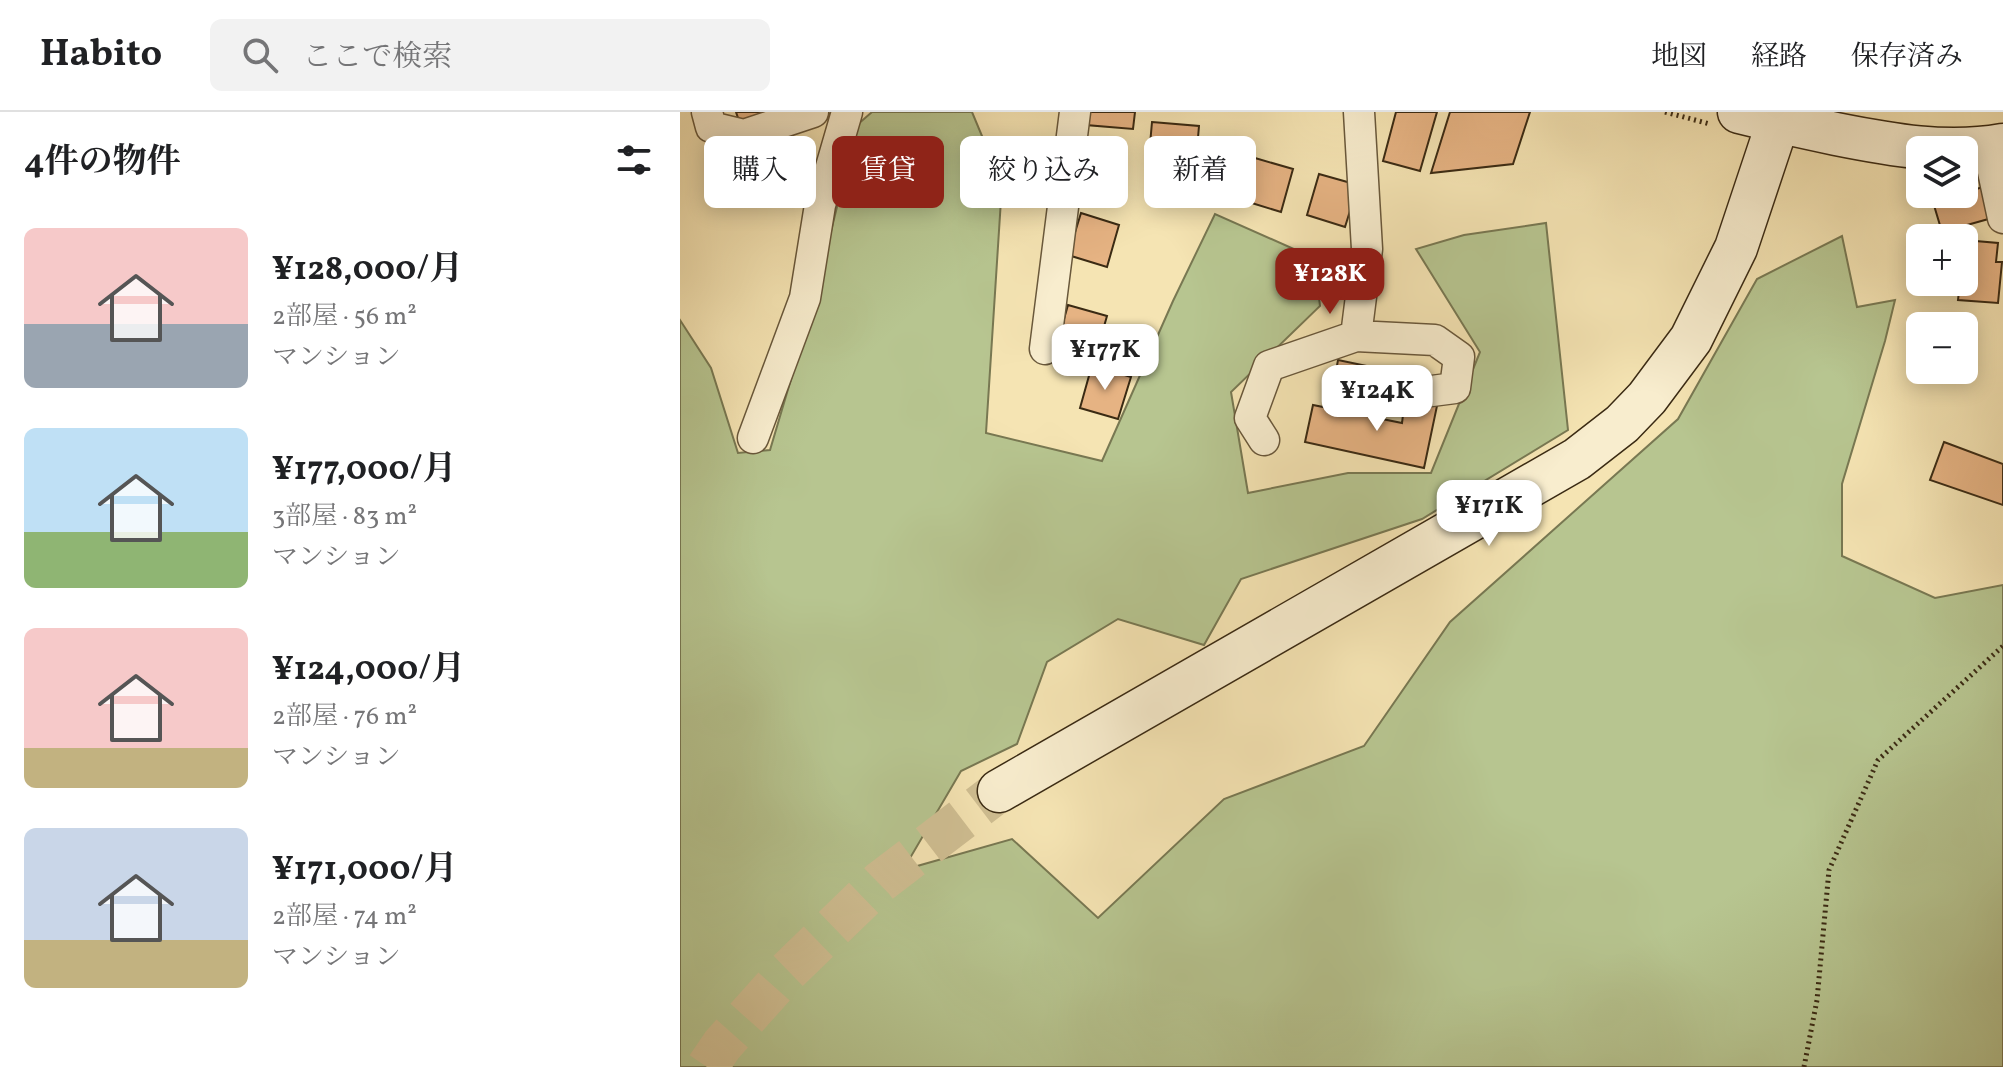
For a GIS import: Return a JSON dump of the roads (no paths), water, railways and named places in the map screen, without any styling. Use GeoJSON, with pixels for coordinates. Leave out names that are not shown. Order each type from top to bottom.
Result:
{"type":"FeatureCollection","features":[{"type":"Feature","properties":{"kind":"street"},"geometry":{"type":"LineString","coordinates":[[707,112],[711,127],[744,135],[813,112]]}},
{"type":"Feature","properties":{"kind":"street"},"geometry":{"type":"LineString","coordinates":[[753,438],[805,298],[820,205],[847,112]]}},
{"type":"Feature","properties":{"kind":"street"},"geometry":{"type":"LineString","coordinates":[[1045,349],[1075,112]]}},
{"type":"Feature","properties":{"kind":"street"},"geometry":{"type":"LineString","coordinates":[[1356,336],[1367,249],[1359,112]]}},
{"type":"Feature","properties":{"kind":"street"},"geometry":{"type":"LineString","coordinates":[[999,791],[1577,459],[1622,424],[1647,398],[1691,339],[1736,248],[1758,117],[1881,143],[1938,150],[1996,146],[2003,218]]}},
{"type":"Feature","properties":{"kind":"street"},"geometry":{"type":"LineString","coordinates":[[1264,440],[1250,418],[1269,366],[1356,336],[1435,340],[1459,357],[1455,388],[1424,392]]}},
{"type":"Feature","properties":{"kind":"tunnel"},"geometry":{"type":"LineString","coordinates":[[707,1067],[722,1045],[786,973],[880,882],[999,791]]}}]}
